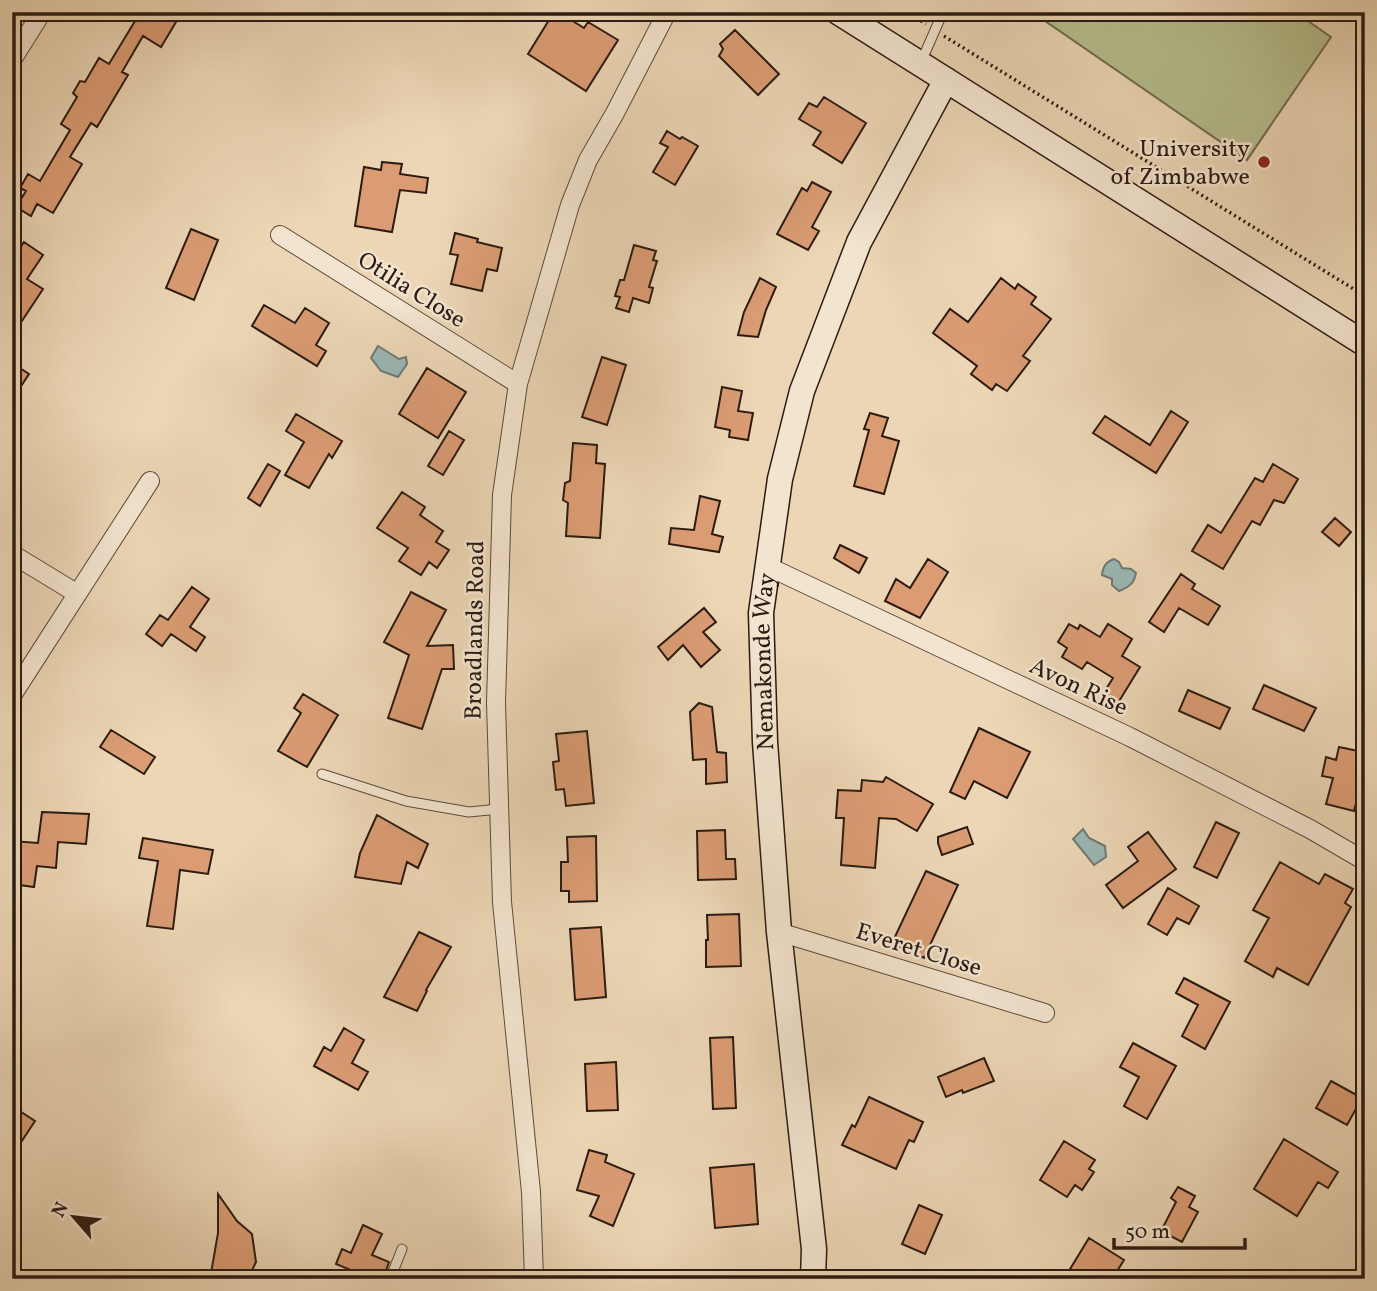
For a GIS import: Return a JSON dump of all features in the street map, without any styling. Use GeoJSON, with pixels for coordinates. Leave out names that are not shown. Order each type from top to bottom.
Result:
{"type":"FeatureCollection","features":[{"type":"Feature","properties":{"kind":"street"},"geometry":{"type":"LineString","coordinates":[[12,60],[42,12]]}},
{"type":"Feature","properties":{"kind":"street","name":"Broadlands Road"},"geometry":{"type":"LineString","coordinates":[[534,1279],[531,1192],[502,902],[496,703],[502,495],[519,384],[570,205],[588,160],[667,12]]}},
{"type":"Feature","properties":{"kind":"street"},"geometry":{"type":"LineString","coordinates":[[838,12],[1365,344]]}},
{"type":"Feature","properties":{"kind":"street","name":"Nemakonde Way"},"geometry":{"type":"LineString","coordinates":[[813,1279],[814,1249],[779,932],[765,742],[761,613],[779,479],[802,391],[859,242],[946,80]]}},
{"type":"Feature","properties":{"kind":"street","name":"Otilia Close"},"geometry":{"type":"LineString","coordinates":[[280,235],[519,384]]}},
{"type":"Feature","properties":{"kind":"street"},"geometry":{"type":"LineString","coordinates":[[13,694],[150,481]]}},
{"type":"Feature","properties":{"kind":"street"},"geometry":{"type":"LineString","coordinates":[[12,554],[76,593]]}},
{"type":"Feature","properties":{"kind":"street","name":"Avon Rise"},"geometry":{"type":"LineString","coordinates":[[767,566],[1130,737],[1310,829],[1365,861]]}},
{"type":"Feature","properties":{"kind":"street","name":"Everet Close"},"geometry":{"type":"LineString","coordinates":[[779,932],[1045,1013]]}},
{"type":"Feature","properties":{"kind":"lane"},"geometry":{"type":"LineString","coordinates":[[920,64],[943,12]]}},
{"type":"Feature","properties":{"kind":"lane"},"geometry":{"type":"LineString","coordinates":[[322,774],[406,801],[469,812],[499,809]]}},
{"type":"Feature","properties":{"kind":"lane"},"geometry":{"type":"LineString","coordinates":[[390,1279],[402,1249]]}},
{"type":"Feature","properties":{"kind":"path"},"geometry":{"type":"LineString","coordinates":[[907,12],[1365,296]]}},
{"type":"Feature","properties":{"kind":"green space"},"geometry":{"type":"Polygon","coordinates":[[[1032,12],[1295,12],[1331,37],[1247,160],[1032,12]]]}},
{"type":"Feature","properties":{"kind":"water"},"geometry":{"type":"Polygon","coordinates":[[[378,346],[399,359],[406,357],[407,364],[398,377],[381,371],[371,358],[378,346]]]}},
{"type":"Feature","properties":{"kind":"water"},"geometry":{"type":"Polygon","coordinates":[[[1114,559],[1122,568],[1136,573],[1130,585],[1119,591],[1112,585],[1112,579],[1102,575],[1105,565],[1114,559]]]}},
{"type":"Feature","properties":{"kind":"water"},"geometry":{"type":"Polygon","coordinates":[[[1083,829],[1089,838],[1105,846],[1106,857],[1094,865],[1073,839],[1083,829]]]}},
{"type":"Feature","properties":{"kind":"building"},"geometry":{"type":"Polygon","coordinates":[[[121,12],[182,12],[161,47],[143,36],[122,72],[128,75],[97,127],[91,123],[70,157],[82,164],[53,213],[37,204],[31,216],[16,207],[26,191],[20,188],[28,174],[40,181],[70,130],[61,124],[77,97],[73,93],[80,81],[85,82],[99,58],[109,64],[135,21],[121,12]]]}},
{"type":"Feature","properties":{"kind":"building"},"geometry":{"type":"Polygon","coordinates":[[[554,12],[584,28],[588,22],[618,40],[586,91],[528,54],[554,12]]]}},
{"type":"Feature","properties":{"kind":"building"},"geometry":{"type":"Polygon","coordinates":[[[735,30],[779,74],[758,95],[719,56],[723,49],[720,44],[735,30]]]}},
{"type":"Feature","properties":{"kind":"building"},"geometry":{"type":"Polygon","coordinates":[[[824,97],[866,123],[842,163],[813,145],[821,132],[799,119],[809,103],[817,107],[824,97]]]}},
{"type":"Feature","properties":{"kind":"building"},"geometry":{"type":"Polygon","coordinates":[[[667,131],[698,146],[675,185],[653,172],[668,147],[660,143],[667,131]]]}},
{"type":"Feature","properties":{"kind":"building"},"geometry":{"type":"Polygon","coordinates":[[[382,162],[402,164],[400,174],[428,178],[426,193],[400,190],[392,232],[355,226],[364,167],[381,170],[382,162]]]}},
{"type":"Feature","properties":{"kind":"building"},"geometry":{"type":"Polygon","coordinates":[[[812,182],[831,192],[812,227],[819,231],[808,250],[777,234],[802,188],[807,191],[812,182]]]}},
{"type":"Feature","properties":{"kind":"building"},"geometry":{"type":"Polygon","coordinates":[[[191,229],[218,240],[194,300],[166,288],[191,229]]]}},
{"type":"Feature","properties":{"kind":"building"},"geometry":{"type":"Polygon","coordinates":[[[455,233],[502,248],[497,271],[487,269],[482,291],[451,284],[458,255],[450,254],[455,233]]]}},
{"type":"Feature","properties":{"kind":"building"},"geometry":{"type":"Polygon","coordinates":[[[24,242],[43,255],[27,279],[43,289],[12,336],[12,260],[24,242]]]}},
{"type":"Feature","properties":{"kind":"building"},"geometry":{"type":"Polygon","coordinates":[[[634,245],[656,251],[653,260],[657,261],[649,287],[653,288],[649,303],[633,298],[629,312],[616,308],[620,297],[615,296],[620,280],[624,280],[634,245]]]}},
{"type":"Feature","properties":{"kind":"building"},"geometry":{"type":"Polygon","coordinates":[[[760,278],[776,287],[758,337],[738,335],[744,312],[760,278]]]}},
{"type":"Feature","properties":{"kind":"building"},"geometry":{"type":"Polygon","coordinates":[[[1001,278],[1015,289],[1018,284],[1036,297],[1031,304],[1051,319],[1023,356],[1030,361],[1007,391],[996,384],[992,390],[971,374],[977,366],[933,333],[950,309],[968,322],[1001,278]]]}},
{"type":"Feature","properties":{"kind":"building"},"geometry":{"type":"Polygon","coordinates":[[[264,305],[295,323],[305,308],[329,323],[316,345],[326,351],[317,366],[252,326],[264,305]]]}},
{"type":"Feature","properties":{"kind":"building"},"geometry":{"type":"Polygon","coordinates":[[[602,357],[626,365],[607,425],[582,417],[602,357]]]}},
{"type":"Feature","properties":{"kind":"building"},"geometry":{"type":"Polygon","coordinates":[[[12,363],[29,374],[12,400],[12,363]]]}},
{"type":"Feature","properties":{"kind":"building"},"geometry":{"type":"Polygon","coordinates":[[[427,368],[466,392],[438,438],[399,414],[427,368]]]}},
{"type":"Feature","properties":{"kind":"building"},"geometry":{"type":"Polygon","coordinates":[[[722,387],[742,391],[738,411],[753,413],[748,440],[729,437],[730,430],[715,427],[722,387]]]}},
{"type":"Feature","properties":{"kind":"building"},"geometry":{"type":"Polygon","coordinates":[[[1171,411],[1188,422],[1156,473],[1093,433],[1105,416],[1150,445],[1171,411]]]}},
{"type":"Feature","properties":{"kind":"building"},"geometry":{"type":"Polygon","coordinates":[[[870,413],[888,418],[882,436],[899,441],[884,494],[854,486],[869,430],[864,429],[870,413]]]}},
{"type":"Feature","properties":{"kind":"building"},"geometry":{"type":"Polygon","coordinates":[[[296,414],[342,441],[332,458],[329,454],[309,488],[285,475],[304,442],[286,431],[296,414]]]}},
{"type":"Feature","properties":{"kind":"building"},"geometry":{"type":"Polygon","coordinates":[[[449,431],[464,440],[443,475],[428,466],[449,431]]]}},
{"type":"Feature","properties":{"kind":"building"},"geometry":{"type":"Polygon","coordinates":[[[573,443],[597,445],[596,463],[605,464],[600,538],[566,536],[568,503],[563,500],[565,483],[570,481],[573,443]]]}},
{"type":"Feature","properties":{"kind":"building"},"geometry":{"type":"Polygon","coordinates":[[[268,464],[280,471],[260,506],[248,498],[268,464]]]}},
{"type":"Feature","properties":{"kind":"building"},"geometry":{"type":"Polygon","coordinates":[[[1273,464],[1298,479],[1284,503],[1274,500],[1260,525],[1252,521],[1223,569],[1192,551],[1208,525],[1221,533],[1255,478],[1263,482],[1273,464]]]}},
{"type":"Feature","properties":{"kind":"building"},"geometry":{"type":"Polygon","coordinates":[[[402,492],[425,507],[420,515],[443,531],[436,542],[449,550],[437,568],[429,562],[421,575],[399,561],[408,548],[377,528],[402,492]]]}},
{"type":"Feature","properties":{"kind":"building"},"geometry":{"type":"Polygon","coordinates":[[[700,496],[720,501],[712,534],[723,537],[719,552],[669,544],[671,528],[694,530],[700,496]]]}},
{"type":"Feature","properties":{"kind":"building"},"geometry":{"type":"Polygon","coordinates":[[[1335,518],[1351,532],[1339,546],[1322,532],[1335,518]]]}},
{"type":"Feature","properties":{"kind":"building"},"geometry":{"type":"Polygon","coordinates":[[[840,545],[867,558],[859,573],[834,558],[840,545]]]}},
{"type":"Feature","properties":{"kind":"building"},"geometry":{"type":"Polygon","coordinates":[[[928,559],[948,572],[920,618],[885,601],[896,579],[910,588],[928,559]]]}},
{"type":"Feature","properties":{"kind":"building"},"geometry":{"type":"Polygon","coordinates":[[[1181,574],[1195,584],[1192,589],[1220,606],[1208,625],[1179,608],[1164,632],[1149,622],[1181,574]]]}},
{"type":"Feature","properties":{"kind":"building"},"geometry":{"type":"Polygon","coordinates":[[[192,587],[209,599],[190,627],[205,637],[196,651],[171,634],[162,646],[146,634],[160,615],[168,620],[192,587]]]}},
{"type":"Feature","properties":{"kind":"building"},"geometry":{"type":"Polygon","coordinates":[[[411,592],[446,610],[427,646],[453,645],[454,669],[442,669],[422,729],[388,718],[409,655],[384,642],[411,592]]]}},
{"type":"Feature","properties":{"kind":"building"},"geometry":{"type":"Polygon","coordinates":[[[704,608],[716,622],[703,632],[720,650],[701,667],[683,645],[668,660],[658,647],[704,608]]]}},
{"type":"Feature","properties":{"kind":"building"},"geometry":{"type":"Polygon","coordinates":[[[1069,624],[1078,629],[1080,625],[1100,637],[1108,624],[1132,639],[1122,656],[1140,667],[1118,703],[1103,694],[1113,678],[1087,662],[1082,669],[1062,657],[1067,648],[1058,642],[1069,624]]]}},
{"type":"Feature","properties":{"kind":"building"},"geometry":{"type":"Polygon","coordinates":[[[1264,685],[1316,708],[1304,731],[1253,709],[1264,685]]]}},
{"type":"Feature","properties":{"kind":"building"},"geometry":{"type":"Polygon","coordinates":[[[1188,690],[1230,708],[1220,729],[1179,711],[1188,690]]]}},
{"type":"Feature","properties":{"kind":"building"},"geometry":{"type":"Polygon","coordinates":[[[303,694],[338,715],[307,767],[278,751],[301,713],[294,708],[303,694]]]}},
{"type":"Feature","properties":{"kind":"building"},"geometry":{"type":"Polygon","coordinates":[[[699,703],[712,707],[717,752],[726,753],[727,782],[706,784],[706,759],[693,760],[690,712],[699,703]]]}},
{"type":"Feature","properties":{"kind":"building"},"geometry":{"type":"Polygon","coordinates":[[[979,728],[1030,752],[1007,798],[974,781],[965,799],[950,792],[979,728]]]}},
{"type":"Feature","properties":{"kind":"building"},"geometry":{"type":"Polygon","coordinates":[[[111,730],[155,757],[144,774],[100,747],[111,730]]]}},
{"type":"Feature","properties":{"kind":"building"},"geometry":{"type":"Polygon","coordinates":[[[587,731],[594,803],[566,806],[564,789],[556,790],[553,762],[559,761],[556,734],[587,731]]]}},
{"type":"Feature","properties":{"kind":"building"},"geometry":{"type":"Polygon","coordinates":[[[1339,747],[1363,752],[1357,775],[1363,776],[1354,811],[1326,804],[1333,778],[1322,776],[1326,757],[1336,760],[1339,747]]]}},
{"type":"Feature","properties":{"kind":"building"},"geometry":{"type":"Polygon","coordinates":[[[886,777],[933,804],[917,831],[896,819],[879,818],[875,868],[841,865],[844,818],[836,818],[838,790],[861,791],[862,780],[883,782],[886,777]]]}},
{"type":"Feature","properties":{"kind":"building"},"geometry":{"type":"Polygon","coordinates":[[[42,812],[89,814],[86,844],[58,842],[56,868],[37,866],[34,887],[12,884],[12,841],[38,843],[42,812]]]}},
{"type":"Feature","properties":{"kind":"building"},"geometry":{"type":"Polygon","coordinates":[[[377,815],[428,844],[418,868],[407,862],[401,884],[355,877],[360,853],[377,815]]]}},
{"type":"Feature","properties":{"kind":"building"},"geometry":{"type":"Polygon","coordinates":[[[1216,822],[1239,833],[1217,878],[1194,867],[1216,822]]]}},
{"type":"Feature","properties":{"kind":"building"},"geometry":{"type":"Polygon","coordinates":[[[967,827],[973,844],[942,855],[938,837],[967,827]]]}},
{"type":"Feature","properties":{"kind":"building"},"geometry":{"type":"Polygon","coordinates":[[[725,830],[726,859],[735,859],[736,879],[698,880],[697,831],[725,830]]]}},
{"type":"Feature","properties":{"kind":"building"},"geometry":{"type":"Polygon","coordinates":[[[1148,832],[1176,869],[1123,908],[1106,885],[1138,861],[1128,847],[1148,832]]]}},
{"type":"Feature","properties":{"kind":"building"},"geometry":{"type":"Polygon","coordinates":[[[596,836],[597,901],[569,902],[569,891],[561,891],[561,862],[568,862],[567,837],[596,836]]]}},
{"type":"Feature","properties":{"kind":"building"},"geometry":{"type":"Polygon","coordinates":[[[143,838],[213,850],[208,874],[180,870],[173,929],[147,926],[158,861],[139,858],[143,838]]]}},
{"type":"Feature","properties":{"kind":"building"},"geometry":{"type":"Polygon","coordinates":[[[1280,862],[1319,884],[1325,874],[1353,889],[1345,903],[1351,907],[1308,985],[1277,968],[1273,977],[1245,961],[1269,918],[1253,910],[1280,862]]]}},
{"type":"Feature","properties":{"kind":"building"},"geometry":{"type":"Polygon","coordinates":[[[926,871],[958,885],[924,958],[892,943],[926,871]]]}},
{"type":"Feature","properties":{"kind":"building"},"geometry":{"type":"Polygon","coordinates":[[[1168,888],[1199,906],[1189,924],[1177,918],[1167,935],[1148,924],[1168,888]]]}},
{"type":"Feature","properties":{"kind":"building"},"geometry":{"type":"Polygon","coordinates":[[[739,914],[741,966],[706,967],[707,915],[739,914]]]}},
{"type":"Feature","properties":{"kind":"building"},"geometry":{"type":"Polygon","coordinates":[[[601,927],[606,997],[575,1000],[570,929],[601,927]]]}},
{"type":"Feature","properties":{"kind":"building"},"geometry":{"type":"Polygon","coordinates":[[[419,932],[451,947],[417,1011],[384,997],[419,932]]]}},
{"type":"Feature","properties":{"kind":"building"},"geometry":{"type":"Polygon","coordinates":[[[1184,978],[1230,1002],[1205,1049],[1182,1036],[1198,1005],[1176,993],[1184,978]]]}},
{"type":"Feature","properties":{"kind":"building"},"geometry":{"type":"Polygon","coordinates":[[[344,1028],[364,1040],[352,1063],[368,1072],[358,1090],[314,1066],[324,1047],[331,1051],[344,1028]]]}},
{"type":"Feature","properties":{"kind":"building"},"geometry":{"type":"Polygon","coordinates":[[[733,1037],[736,1108],[713,1109],[710,1038],[733,1037]]]}},
{"type":"Feature","properties":{"kind":"building"},"geometry":{"type":"Polygon","coordinates":[[[1133,1043],[1176,1066],[1147,1119],[1124,1106],[1139,1077],[1120,1067],[1133,1043]]]}},
{"type":"Feature","properties":{"kind":"building"},"geometry":{"type":"Polygon","coordinates":[[[984,1058],[994,1081],[946,1097],[938,1077],[984,1058]]]}},
{"type":"Feature","properties":{"kind":"building"},"geometry":{"type":"Polygon","coordinates":[[[616,1062],[618,1110],[587,1111],[585,1064],[616,1062]]]}},
{"type":"Feature","properties":{"kind":"building"},"geometry":{"type":"Polygon","coordinates":[[[1331,1081],[1362,1098],[1347,1125],[1316,1108],[1331,1081]]]}},
{"type":"Feature","properties":{"kind":"building"},"geometry":{"type":"Polygon","coordinates":[[[869,1097],[923,1122],[914,1142],[909,1140],[896,1169],[842,1145],[852,1125],[855,1127],[869,1097]]]}},
{"type":"Feature","properties":{"kind":"building"},"geometry":{"type":"Polygon","coordinates":[[[12,1106],[35,1121],[12,1156],[12,1106]]]}},
{"type":"Feature","properties":{"kind":"building"},"geometry":{"type":"Polygon","coordinates":[[[1284,1139],[1338,1172],[1328,1188],[1318,1182],[1297,1216],[1254,1189],[1284,1139]]]}},
{"type":"Feature","properties":{"kind":"building"},"geometry":{"type":"Polygon","coordinates":[[[1064,1141],[1095,1160],[1089,1169],[1094,1172],[1082,1190],[1075,1185],[1067,1197],[1040,1180],[1064,1141]]]}},
{"type":"Feature","properties":{"kind":"building"},"geometry":{"type":"Polygon","coordinates":[[[589,1150],[607,1155],[605,1162],[634,1174],[613,1226],[590,1216],[599,1196],[577,1190],[589,1150]]]}},
{"type":"Feature","properties":{"kind":"building"},"geometry":{"type":"Polygon","coordinates":[[[754,1164],[758,1224],[715,1228],[710,1168],[754,1164]]]}},
{"type":"Feature","properties":{"kind":"building"},"geometry":{"type":"Polygon","coordinates":[[[1178,1187],[1195,1196],[1189,1207],[1198,1212],[1182,1242],[1161,1231],[1176,1202],[1171,1198],[1178,1187]]]}},
{"type":"Feature","properties":{"kind":"building"},"geometry":{"type":"Polygon","coordinates":[[[218,1194],[237,1221],[252,1234],[256,1262],[248,1279],[210,1279],[218,1233],[218,1194]]]}},
{"type":"Feature","properties":{"kind":"building"},"geometry":{"type":"Polygon","coordinates":[[[919,1205],[942,1215],[925,1254],[902,1244],[919,1205]]]}},
{"type":"Feature","properties":{"kind":"building"},"geometry":{"type":"Polygon","coordinates":[[[363,1225],[382,1234],[372,1255],[389,1262],[383,1279],[356,1279],[358,1273],[336,1264],[342,1249],[351,1253],[363,1225]]]}},
{"type":"Feature","properties":{"kind":"building"},"geometry":{"type":"Polygon","coordinates":[[[1089,1238],[1124,1260],[1112,1279],[1064,1279],[1089,1238]]]}},
{"type":"Feature","properties":{"kind":"place","name":"University of Zimbabwe"},"geometry":{"type":"Point","coordinates":[1264,162]}}]}
